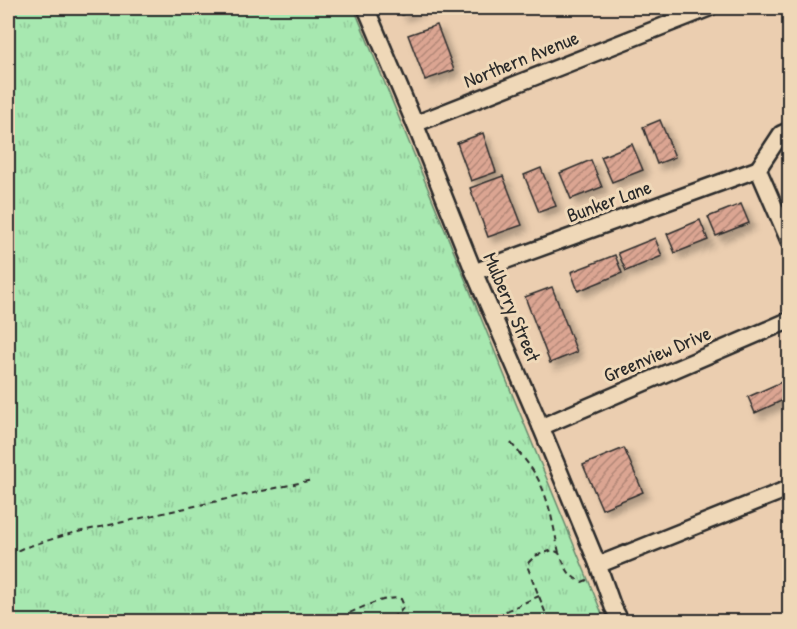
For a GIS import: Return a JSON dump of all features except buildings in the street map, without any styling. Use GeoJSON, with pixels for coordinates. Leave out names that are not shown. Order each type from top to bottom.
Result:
{"type":"FeatureCollection","features":[{"type":"Feature","properties":{"kind":"street","name":"Mulberry Street"},"geometry":{"type":"LineString","coordinates":[[366,8],[474,272],[541,427],[613,607],[621,621]]}},
{"type":"Feature","properties":{"kind":"street","name":"Northern Avenue"},"geometry":{"type":"LineString","coordinates":[[415,124],[709,8]]}},
{"type":"Feature","properties":{"kind":"street"},"geometry":{"type":"LineString","coordinates":[[789,130],[781,134],[759,169],[789,243]]}},
{"type":"Feature","properties":{"kind":"street","name":"Bunker Lane"},"geometry":{"type":"LineString","coordinates":[[474,272],[759,169]]}},
{"type":"Feature","properties":{"kind":"street","name":"Greenview Drive"},"geometry":{"type":"LineString","coordinates":[[541,427],[789,320]]}},
{"type":"Feature","properties":{"kind":"street"},"geometry":{"type":"LineString","coordinates":[[600,571],[789,488]]}},
{"type":"Feature","properties":{"kind":"path"},"geometry":{"type":"LineString","coordinates":[[511,443],[530,466],[539,482],[552,518],[559,553],[568,572],[573,578],[582,582],[600,571]]}},
{"type":"Feature","properties":{"kind":"path"},"geometry":{"type":"LineString","coordinates":[[8,555],[69,534],[312,480]]}},
{"type":"Feature","properties":{"kind":"path"},"geometry":{"type":"LineString","coordinates":[[549,621],[528,563],[535,556],[545,552],[554,550],[559,553]]}},
{"type":"Feature","properties":{"kind":"path"},"geometry":{"type":"LineString","coordinates":[[488,621],[539,596]]}},
{"type":"Feature","properties":{"kind":"path"},"geometry":{"type":"LineString","coordinates":[[331,621],[383,599],[395,597],[401,599],[404,606],[400,612],[386,621]]}},
{"type":"Feature","properties":{"kind":"green space"},"geometry":{"type":"Polygon","coordinates":[[[8,8],[354,8],[605,621],[8,621],[8,8]]]}}]}
